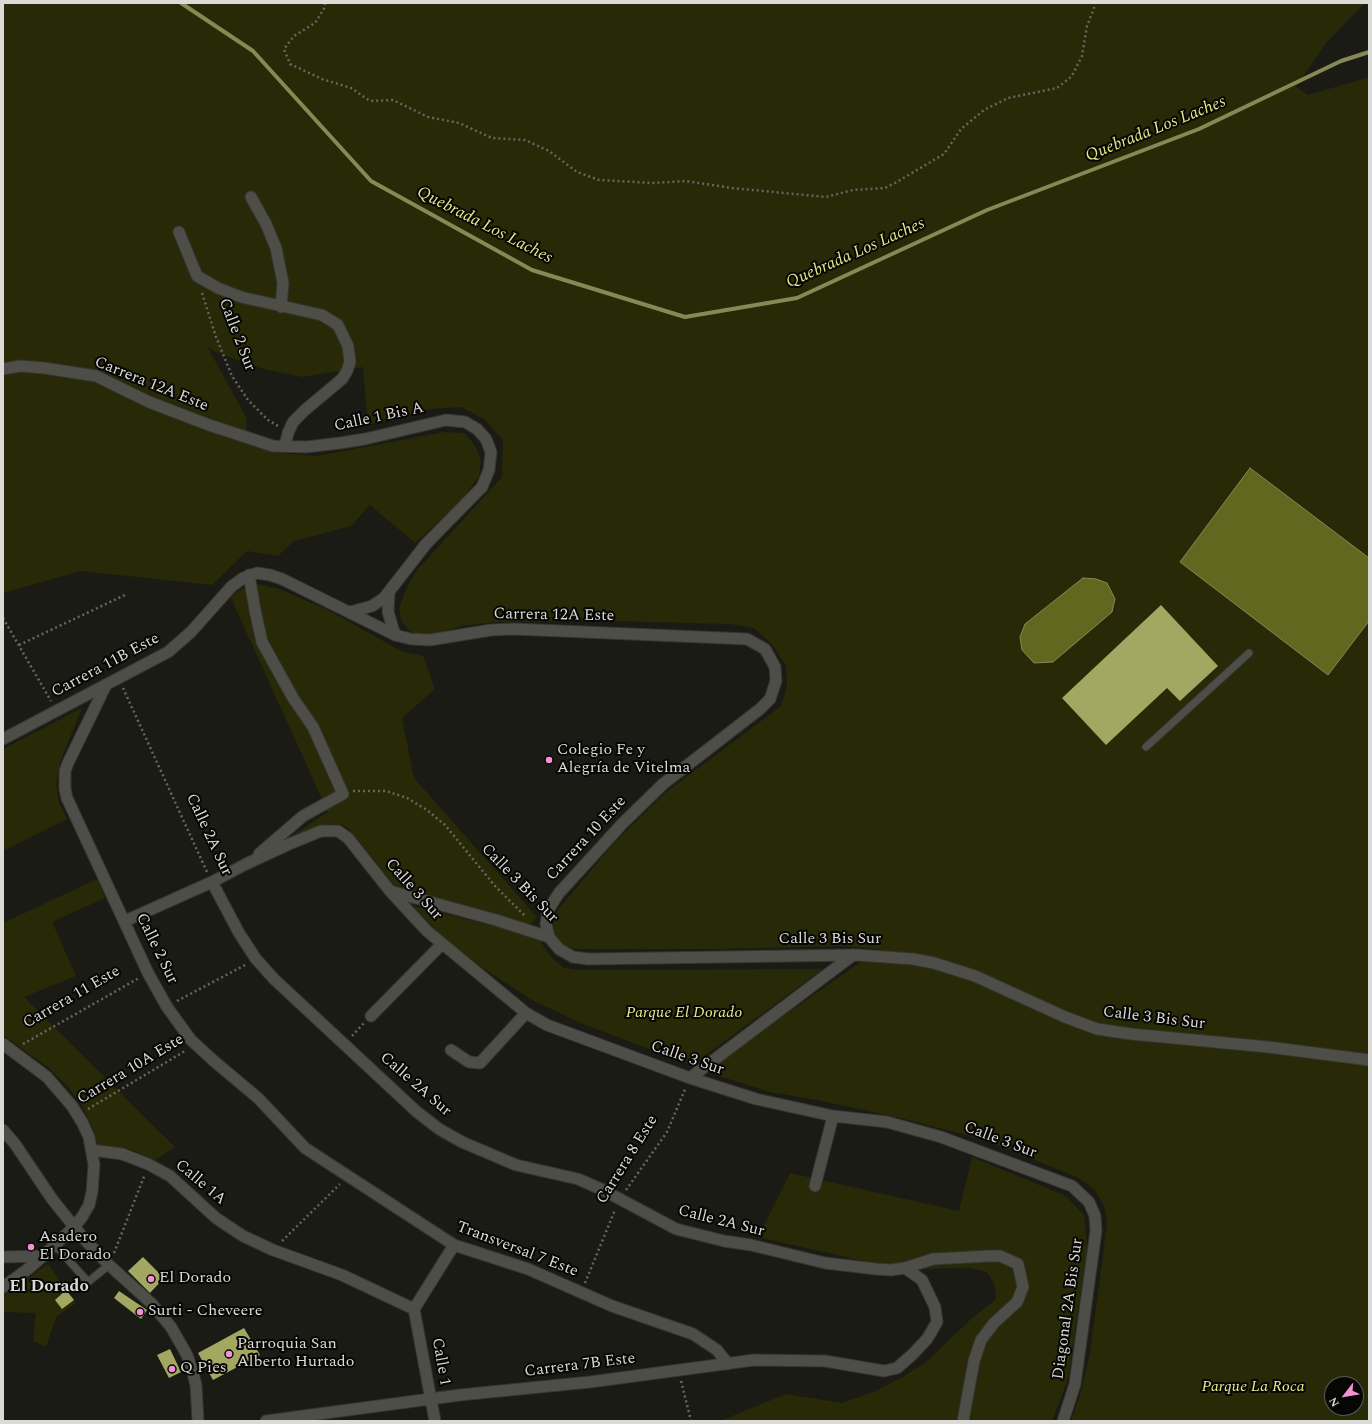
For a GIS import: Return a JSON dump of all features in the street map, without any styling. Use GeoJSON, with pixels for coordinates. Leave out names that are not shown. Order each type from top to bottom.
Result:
{"type":"FeatureCollection","features":[{"type":"Feature","properties":{"kind":"street"},"geometry":{"type":"LineString","coordinates":[[251,197],[266,224],[276,248],[283,283],[281,307]]}},
{"type":"Feature","properties":{"kind":"street"},"geometry":{"type":"LineString","coordinates":[[179,232],[197,276],[218,288],[241,297],[322,315],[338,325],[348,346],[350,362],[347,372],[342,379],[293,422],[288,433],[285,446]]}},
{"type":"Feature","properties":{"kind":"street","name":"Carrera 12A Este"},"geometry":{"type":"LineString","coordinates":[[3,368],[20,366],[44,368],[96,376],[149,402],[209,426],[274,446],[285,446]]}},
{"type":"Feature","properties":{"kind":"street","name":"Calle 1 Bis A"},"geometry":{"type":"LineString","coordinates":[[285,446],[306,447],[346,442],[446,420],[465,422],[477,429],[486,439],[491,452],[491,462],[487,479],[477,494],[455,513],[426,544],[389,593]]}},
{"type":"Feature","properties":{"kind":"street","name":"Carrera 12A Este"},"geometry":{"type":"LineString","coordinates":[[249,575],[263,573],[270,575],[395,634],[411,639],[430,640],[476,632],[514,629],[741,638],[760,645],[769,654],[775,667],[776,680]]}},
{"type":"Feature","properties":{"kind":"street"},"geometry":{"type":"LineString","coordinates":[[125,921],[212,882],[246,864],[258,856],[302,816],[343,794],[313,727],[293,698],[262,642],[249,575]]}},
{"type":"Feature","properties":{"kind":"street","name":"Carrera 11B Este"},"geometry":{"type":"LineString","coordinates":[[3,739],[168,652],[190,632],[231,587],[249,575]]}},
{"type":"Feature","properties":{"kind":"street"},"geometry":{"type":"LineString","coordinates":[[350,612],[372,606],[389,593]]}},
{"type":"Feature","properties":{"kind":"street"},"geometry":{"type":"LineString","coordinates":[[389,593],[388,612],[395,634]]}},
{"type":"Feature","properties":{"kind":"street","name":"Carrera 10 Este"},"geometry":{"type":"LineString","coordinates":[[549,937],[546,917],[550,904],[559,893],[622,824],[657,789],[684,766],[766,705],[773,694],[776,680]]}},
{"type":"Feature","properties":{"kind":"street","name":"Calle 2 Sur"},"geometry":{"type":"LineString","coordinates":[[106,685],[68,763],[65,776],[65,789],[67,798],[148,973],[167,1006],[196,1044],[258,1098],[300,1143],[344,1174]]}},
{"type":"Feature","properties":{"kind":"street","name":"Calle 3 Sur"},"geometry":{"type":"LineString","coordinates":[[246,864],[321,831],[338,831],[348,838],[390,891],[442,944],[526,1013],[547,1025],[690,1078],[756,1099],[833,1116],[887,1122],[948,1139],[1072,1186],[1089,1202]]}},
{"type":"Feature","properties":{"kind":"street","name":"Calle 2A Sur"},"geometry":{"type":"LineString","coordinates":[[212,882],[239,933],[256,959],[274,980],[417,1112],[450,1136],[516,1165],[578,1179],[620,1199],[666,1224],[696,1235],[752,1245],[825,1263],[891,1270],[905,1268],[927,1260],[994,1256],[1000,1256],[1018,1264],[1023,1287],[1016,1302],[994,1323],[981,1340],[974,1361],[963,1421]]}},
{"type":"Feature","properties":{"kind":"street"},"geometry":{"type":"LineString","coordinates":[[390,891],[496,920],[549,937]]}},
{"type":"Feature","properties":{"kind":"street","name":"Calle 3 Bis Sur"},"geometry":{"type":"LineString","coordinates":[[549,937],[559,949],[580,959],[853,955],[906,958],[954,969],[975,976],[1081,1024],[1108,1031],[1268,1047],[1369,1060]]}},
{"type":"Feature","properties":{"kind":"street"},"geometry":{"type":"LineString","coordinates":[[372,1016],[442,944]]}},
{"type":"Feature","properties":{"kind":"street"},"geometry":{"type":"LineString","coordinates":[[690,1078],[853,955]]}},
{"type":"Feature","properties":{"kind":"street"},"geometry":{"type":"LineString","coordinates":[[452,1050],[469,1062],[480,1062],[526,1013]]}},
{"type":"Feature","properties":{"kind":"street"},"geometry":{"type":"LineString","coordinates":[[3,1287],[43,1256],[74,1227],[86,1211],[92,1192],[94,1165],[87,1132],[78,1115],[47,1077],[8,1047]]}},
{"type":"Feature","properties":{"kind":"street"},"geometry":{"type":"LineString","coordinates":[[815,1186],[833,1116]]}},
{"type":"Feature","properties":{"kind":"street"},"geometry":{"type":"LineString","coordinates":[[3,1130],[15,1144],[52,1199],[74,1227],[109,1265],[151,1303],[171,1327],[180,1341],[192,1370],[196,1385],[198,1421]]}},
{"type":"Feature","properties":{"kind":"street","name":"Calle 1A"},"geometry":{"type":"LineString","coordinates":[[92,1150],[122,1154],[148,1164],[170,1176],[203,1208],[229,1228],[273,1250],[342,1275],[414,1309]]}},
{"type":"Feature","properties":{"kind":"street","name":"Transversal 7 Este"},"geometry":{"type":"LineString","coordinates":[[344,1174],[454,1245],[528,1269],[612,1306],[693,1334],[717,1350],[728,1364]]}},
{"type":"Feature","properties":{"kind":"street","name":"Diagonal 2A Bis Sur"},"geometry":{"type":"LineString","coordinates":[[1063,1421],[1075,1384],[1096,1231],[1095,1216],[1089,1202]]}},
{"type":"Feature","properties":{"kind":"street"},"geometry":{"type":"LineString","coordinates":[[414,1309],[454,1245]]}},
{"type":"Feature","properties":{"kind":"street"},"geometry":{"type":"LineString","coordinates":[[3,1257],[43,1256]]}},
{"type":"Feature","properties":{"kind":"street","name":"Carrera 7B Este"},"geometry":{"type":"LineString","coordinates":[[266,1421],[430,1399],[590,1382],[754,1360],[825,1361],[884,1371],[896,1368],[914,1354],[927,1339],[937,1322],[935,1307],[922,1280],[905,1268]]}},
{"type":"Feature","properties":{"kind":"street","name":"Calle 1"},"geometry":{"type":"LineString","coordinates":[[414,1309],[435,1421]]}},
{"type":"Feature","properties":{"kind":"lane"},"geometry":{"type":"LineString","coordinates":[[1146,747],[1248,653]]}},
{"type":"Feature","properties":{"kind":"lane"},"geometry":{"type":"LineString","coordinates":[[55,1245],[88,1282],[109,1265]]}},
{"type":"Feature","properties":{"kind":"path"},"geometry":{"type":"LineString","coordinates":[[325,3],[326,7],[315,23],[294,36],[284,49],[290,64],[322,79],[351,88],[370,101],[393,100],[428,117],[459,123],[492,138],[525,140],[549,151],[577,172],[599,180],[653,183],[686,181],[732,188],[826,197],[853,190],[885,188],[944,154],[961,129],[984,110],[1008,98],[1057,88],[1072,76],[1082,56],[1087,26],[1096,3]]}},
{"type":"Feature","properties":{"kind":"path","name":"Calle 2 Sur"},"geometry":{"type":"LineString","coordinates":[[197,276],[216,337],[232,376],[248,400],[268,420],[288,433]]}},
{"type":"Feature","properties":{"kind":"path"},"geometry":{"type":"LineString","coordinates":[[19,645],[125,594]]}},
{"type":"Feature","properties":{"kind":"path"},"geometry":{"type":"LineString","coordinates":[[3,618],[57,711]]}},
{"type":"Feature","properties":{"kind":"path","name":"Calle 2A Sur"},"geometry":{"type":"LineString","coordinates":[[119,678],[212,882]]}},
{"type":"Feature","properties":{"kind":"path","name":"Calle 3 Bis Sur"},"geometry":{"type":"LineString","coordinates":[[343,794],[364,790],[386,791],[407,798],[427,810],[445,825],[495,886],[527,918]]}},
{"type":"Feature","properties":{"kind":"path"},"geometry":{"type":"LineString","coordinates":[[167,1006],[256,959]]}},
{"type":"Feature","properties":{"kind":"path","name":"Carrera 11 Este"},"geometry":{"type":"LineString","coordinates":[[8,1047],[148,973]]}},
{"type":"Feature","properties":{"kind":"path"},"geometry":{"type":"LineString","coordinates":[[344,1043],[372,1016]]}},
{"type":"Feature","properties":{"kind":"path","name":"Carrera 10A Este"},"geometry":{"type":"LineString","coordinates":[[78,1115],[196,1044]]}},
{"type":"Feature","properties":{"kind":"path","name":"Carrera 8 Este"},"geometry":{"type":"LineString","coordinates":[[581,1292],[620,1199],[667,1132],[690,1078]]}},
{"type":"Feature","properties":{"kind":"path"},"geometry":{"type":"LineString","coordinates":[[109,1265],[148,1164]]}},
{"type":"Feature","properties":{"kind":"path"},"geometry":{"type":"LineString","coordinates":[[273,1250],[344,1174]]}},
{"type":"Feature","properties":{"kind":"path"},"geometry":{"type":"LineString","coordinates":[[678,1370],[691,1421]]}},
{"type":"Feature","properties":{"kind":"green space","name":"Parque La Roca"},"geometry":{"type":"Polygon","coordinates":[[[3,3],[1365,3],[1326,43],[1296,87],[1308,95],[1369,77],[1369,1421],[1071,1421],[1080,1395],[1090,1353],[1107,1224],[1104,1206],[1095,1190],[1079,1178],[985,1140],[901,1118],[822,1101],[770,1092],[713,1074],[712,1066],[879,949],[841,946],[722,949],[575,949],[563,945],[558,940],[554,932],[556,912],[614,843],[665,793],[781,706],[787,686],[786,666],[772,644],[754,628],[731,624],[610,621],[494,622],[462,626],[429,635],[415,634],[408,630],[401,620],[399,608],[407,587],[418,569],[502,477],[503,440],[484,419],[461,407],[430,409],[368,425],[363,367],[302,377],[260,368],[213,351],[207,346],[246,417],[247,441],[279,453],[317,456],[444,432],[464,433],[474,444],[481,459],[479,476],[461,501],[415,543],[370,505],[351,526],[294,541],[278,556],[247,551],[212,585],[81,571],[3,593],[3,3]]]}},
{"type":"Feature","properties":{"kind":"green space"},"geometry":{"type":"Polygon","coordinates":[[[258,584],[279,589],[326,609],[401,651],[423,656],[435,689],[402,718],[414,778],[537,917],[530,925],[395,886],[349,829],[341,824],[327,824],[293,835],[328,812],[230,596],[242,589],[258,584]]]}},
{"type":"Feature","properties":{"kind":"green space"},"geometry":{"type":"Polygon","coordinates":[[[82,708],[60,762],[56,783],[59,803],[67,819],[3,851],[3,749],[82,708]]]}},
{"type":"Feature","properties":{"kind":"green space"},"geometry":{"type":"Polygon","coordinates":[[[97,879],[105,898],[52,922],[76,976],[24,997],[175,1147],[155,1160],[132,1150],[98,1145],[95,1133],[81,1104],[68,1087],[49,1068],[3,1035],[3,923],[97,879]]]}},
{"type":"Feature","properties":{"kind":"green space","name":"Parque El Dorado"},"geometry":{"type":"Polygon","coordinates":[[[410,905],[539,938],[547,952],[564,968],[578,970],[823,969],[692,1065],[583,1024],[534,1001],[483,968],[451,944],[410,905]]]}},
{"type":"Feature","properties":{"kind":"green space"},"geometry":{"type":"Polygon","coordinates":[[[972,1157],[1066,1196],[1084,1215],[1087,1251],[1068,1379],[1052,1421],[720,1421],[786,1394],[842,1403],[873,1392],[901,1378],[926,1362],[970,1320],[996,1299],[995,1286],[987,1272],[969,1268],[925,1269],[881,1265],[758,1237],[790,1173],[959,1211],[972,1157]]]}},
{"type":"Feature","properties":{"kind":"green space"},"geometry":{"type":"Polygon","coordinates":[[[48,1264],[76,1303],[56,1317],[46,1347],[33,1341],[36,1313],[3,1312],[3,1295],[48,1264]]]}},
{"type":"Feature","properties":{"kind":"shaded area"},"geometry":{"type":"Polygon","coordinates":[[[1250,468],[1369,558],[1369,621],[1328,675],[1180,562],[1250,468]]]}},
{"type":"Feature","properties":{"kind":"shaded area"},"geometry":{"type":"Polygon","coordinates":[[[1083,578],[1096,579],[1107,583],[1115,599],[1112,612],[1053,662],[1034,663],[1022,650],[1020,637],[1025,624],[1083,578]]]}},
{"type":"Feature","properties":{"kind":"building"},"geometry":{"type":"Polygon","coordinates":[[[1161,605],[1218,666],[1180,701],[1167,688],[1106,745],[1062,698],[1161,605]]]}},
{"type":"Feature","properties":{"kind":"building"},"geometry":{"type":"Polygon","coordinates":[[[143,1257],[164,1278],[150,1293],[128,1271],[143,1257]]]}},
{"type":"Feature","properties":{"kind":"building"},"geometry":{"type":"Polygon","coordinates":[[[66,1290],[74,1300],[62,1309],[55,1300],[66,1290]]]}},
{"type":"Feature","properties":{"kind":"building"},"geometry":{"type":"Polygon","coordinates":[[[119,1291],[147,1310],[141,1319],[114,1298],[119,1291]]]}},
{"type":"Feature","properties":{"kind":"building","name":"Parroquia San Alberto Hurtado"},"geometry":{"type":"Polygon","coordinates":[[[244,1328],[260,1355],[213,1380],[198,1353],[244,1328]]]}},
{"type":"Feature","properties":{"kind":"building"},"geometry":{"type":"Polygon","coordinates":[[[170,1349],[181,1372],[169,1378],[157,1355],[170,1349]]]}},
{"type":"Feature","properties":{"kind":"waterway","name":"Quebrada Los Laches"},"geometry":{"type":"LineString","coordinates":[[181,3],[253,51],[371,181],[532,270],[685,317],[797,298],[987,210],[1199,129],[1341,61],[1369,52]]}},
{"type":"Feature","properties":{"kind":"place","name":"Colegio Fe y Alegría de Vitelma"},"geometry":{"type":"Point","coordinates":[549,760]}},
{"type":"Feature","properties":{"kind":"place","name":"Asadero El Dorado"},"geometry":{"type":"Point","coordinates":[31,1247]}},
{"type":"Feature","properties":{"kind":"place","name":"El Dorado"},"geometry":{"type":"Point","coordinates":[151,1279]}},
{"type":"Feature","properties":{"kind":"place","name":"Surti - Cheveere"},"geometry":{"type":"Point","coordinates":[140,1312]}},
{"type":"Feature","properties":{"kind":"place","name":"Parroquia San Alberto Hurtado"},"geometry":{"type":"Point","coordinates":[229,1354]}},
{"type":"Feature","properties":{"kind":"place","name":"Q Pies"},"geometry":{"type":"Point","coordinates":[172,1369]}},
{"type":"Feature","properties":{"kind":"district","name":"El Dorado"},"geometry":{"type":"Point","coordinates":[49,1288]}}]}
